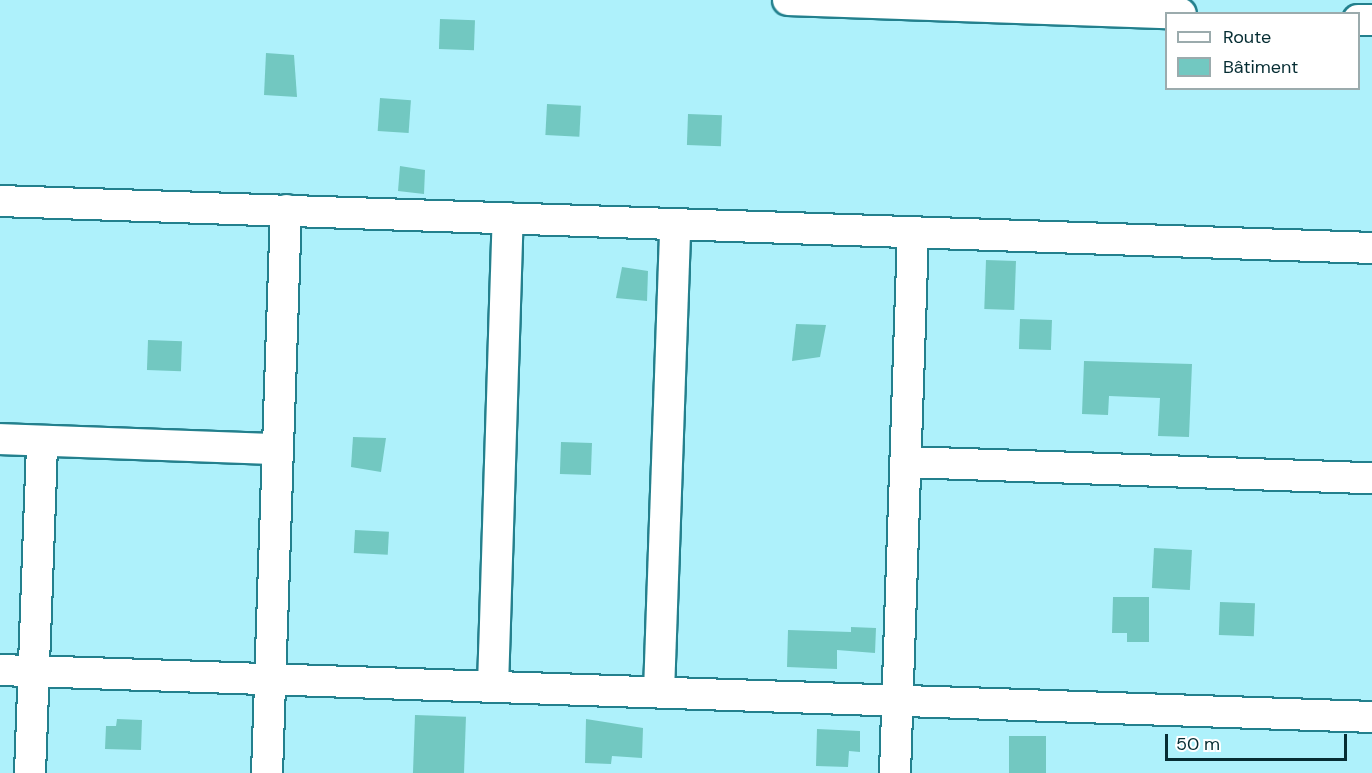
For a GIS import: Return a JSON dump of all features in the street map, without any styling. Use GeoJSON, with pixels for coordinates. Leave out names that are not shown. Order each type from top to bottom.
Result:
{"type":"FeatureCollection","features":[{"type":"Feature","properties":{"kind":"street"},"geometry":{"type":"LineString","coordinates":[[788,0],[1165,13]]}},
{"type":"Feature","properties":{"kind":"street"},"geometry":{"type":"LineString","coordinates":[[0,201],[1372,248]]}},
{"type":"Feature","properties":{"kind":"street"},"geometry":{"type":"LineString","coordinates":[[267,773],[286,210]]}},
{"type":"Feature","properties":{"kind":"street"},"geometry":{"type":"LineString","coordinates":[[492,686],[508,218]]}},
{"type":"Feature","properties":{"kind":"street"},"geometry":{"type":"LineString","coordinates":[[659,692],[675,224]]}},
{"type":"Feature","properties":{"kind":"street"},"geometry":{"type":"LineString","coordinates":[[895,773],[913,232]]}},
{"type":"Feature","properties":{"kind":"street"},"geometry":{"type":"LineString","coordinates":[[0,440],[278,449]]}},
{"type":"Feature","properties":{"kind":"street"},"geometry":{"type":"LineString","coordinates":[[30,773],[42,441]]}},
{"type":"Feature","properties":{"kind":"street"},"geometry":{"type":"LineString","coordinates":[[906,462],[1372,478]]}},
{"type":"Feature","properties":{"kind":"street"},"geometry":{"type":"LineString","coordinates":[[0,670],[1372,717]]}},
{"type":"Feature","properties":{"kind":"building"},"geometry":{"type":"Polygon","coordinates":[[[440,19],[475,20],[474,50],[439,49],[440,19]]]}},
{"type":"Feature","properties":{"kind":"building"},"geometry":{"type":"Polygon","coordinates":[[[266,53],[294,55],[297,97],[264,95],[266,53]]]}},
{"type":"Feature","properties":{"kind":"building"},"geometry":{"type":"Polygon","coordinates":[[[380,98],[411,100],[409,133],[378,131],[380,98]]]}},
{"type":"Feature","properties":{"kind":"building"},"geometry":{"type":"Polygon","coordinates":[[[547,104],[581,106],[579,137],[545,135],[547,104]]]}},
{"type":"Feature","properties":{"kind":"building"},"geometry":{"type":"Polygon","coordinates":[[[688,114],[722,115],[721,146],[687,145],[688,114]]]}},
{"type":"Feature","properties":{"kind":"building"},"geometry":{"type":"Polygon","coordinates":[[[400,166],[425,170],[424,194],[398,191],[400,166]]]}},
{"type":"Feature","properties":{"kind":"building"},"geometry":{"type":"Polygon","coordinates":[[[986,260],[1016,261],[1014,310],[984,309],[986,260]]]}},
{"type":"Feature","properties":{"kind":"building"},"geometry":{"type":"Polygon","coordinates":[[[622,267],[648,271],[647,301],[616,298],[622,267]]]}},
{"type":"Feature","properties":{"kind":"building"},"geometry":{"type":"Polygon","coordinates":[[[1020,319],[1052,320],[1051,350],[1019,349],[1020,319]]]}},
{"type":"Feature","properties":{"kind":"building"},"geometry":{"type":"Polygon","coordinates":[[[796,324],[826,325],[820,357],[792,361],[796,324]]]}},
{"type":"Feature","properties":{"kind":"building"},"geometry":{"type":"Polygon","coordinates":[[[148,340],[182,341],[181,371],[147,370],[148,340]]]}},
{"type":"Feature","properties":{"kind":"building"},"geometry":{"type":"Polygon","coordinates":[[[1084,361],[1192,364],[1189,437],[1158,436],[1160,398],[1109,396],[1108,415],[1082,414],[1084,361]]]}},
{"type":"Feature","properties":{"kind":"building"},"geometry":{"type":"Polygon","coordinates":[[[353,437],[386,438],[381,472],[351,467],[353,437]]]}},
{"type":"Feature","properties":{"kind":"building"},"geometry":{"type":"Polygon","coordinates":[[[561,442],[592,443],[591,475],[560,474],[561,442]]]}},
{"type":"Feature","properties":{"kind":"building"},"geometry":{"type":"Polygon","coordinates":[[[355,530],[389,532],[388,555],[354,553],[355,530]]]}},
{"type":"Feature","properties":{"kind":"building"},"geometry":{"type":"Polygon","coordinates":[[[1154,548],[1192,550],[1190,590],[1152,588],[1154,548]]]}},
{"type":"Feature","properties":{"kind":"building"},"geometry":{"type":"Polygon","coordinates":[[[1113,597],[1149,597],[1149,642],[1127,642],[1127,633],[1112,633],[1113,597]]]}},
{"type":"Feature","properties":{"kind":"building"},"geometry":{"type":"Polygon","coordinates":[[[1220,602],[1255,603],[1254,636],[1219,635],[1220,602]]]}},
{"type":"Feature","properties":{"kind":"building"},"geometry":{"type":"Polygon","coordinates":[[[851,627],[876,628],[875,653],[837,650],[837,669],[787,667],[788,630],[851,632],[851,627]]]}},
{"type":"Feature","properties":{"kind":"building"},"geometry":{"type":"Polygon","coordinates":[[[415,715],[466,717],[464,773],[413,773],[415,715]]]}},
{"type":"Feature","properties":{"kind":"building"},"geometry":{"type":"Polygon","coordinates":[[[117,719],[142,720],[141,750],[105,749],[106,726],[116,726],[117,719]]]}},
{"type":"Feature","properties":{"kind":"building"},"geometry":{"type":"Polygon","coordinates":[[[586,719],[643,728],[642,758],[612,756],[611,764],[585,763],[586,719]]]}},
{"type":"Feature","properties":{"kind":"building"},"geometry":{"type":"Polygon","coordinates":[[[817,729],[860,731],[860,752],[849,751],[848,767],[816,766],[817,729]]]}},
{"type":"Feature","properties":{"kind":"building"},"geometry":{"type":"Polygon","coordinates":[[[1009,736],[1046,736],[1046,773],[1009,773],[1009,736]]]}}]}
